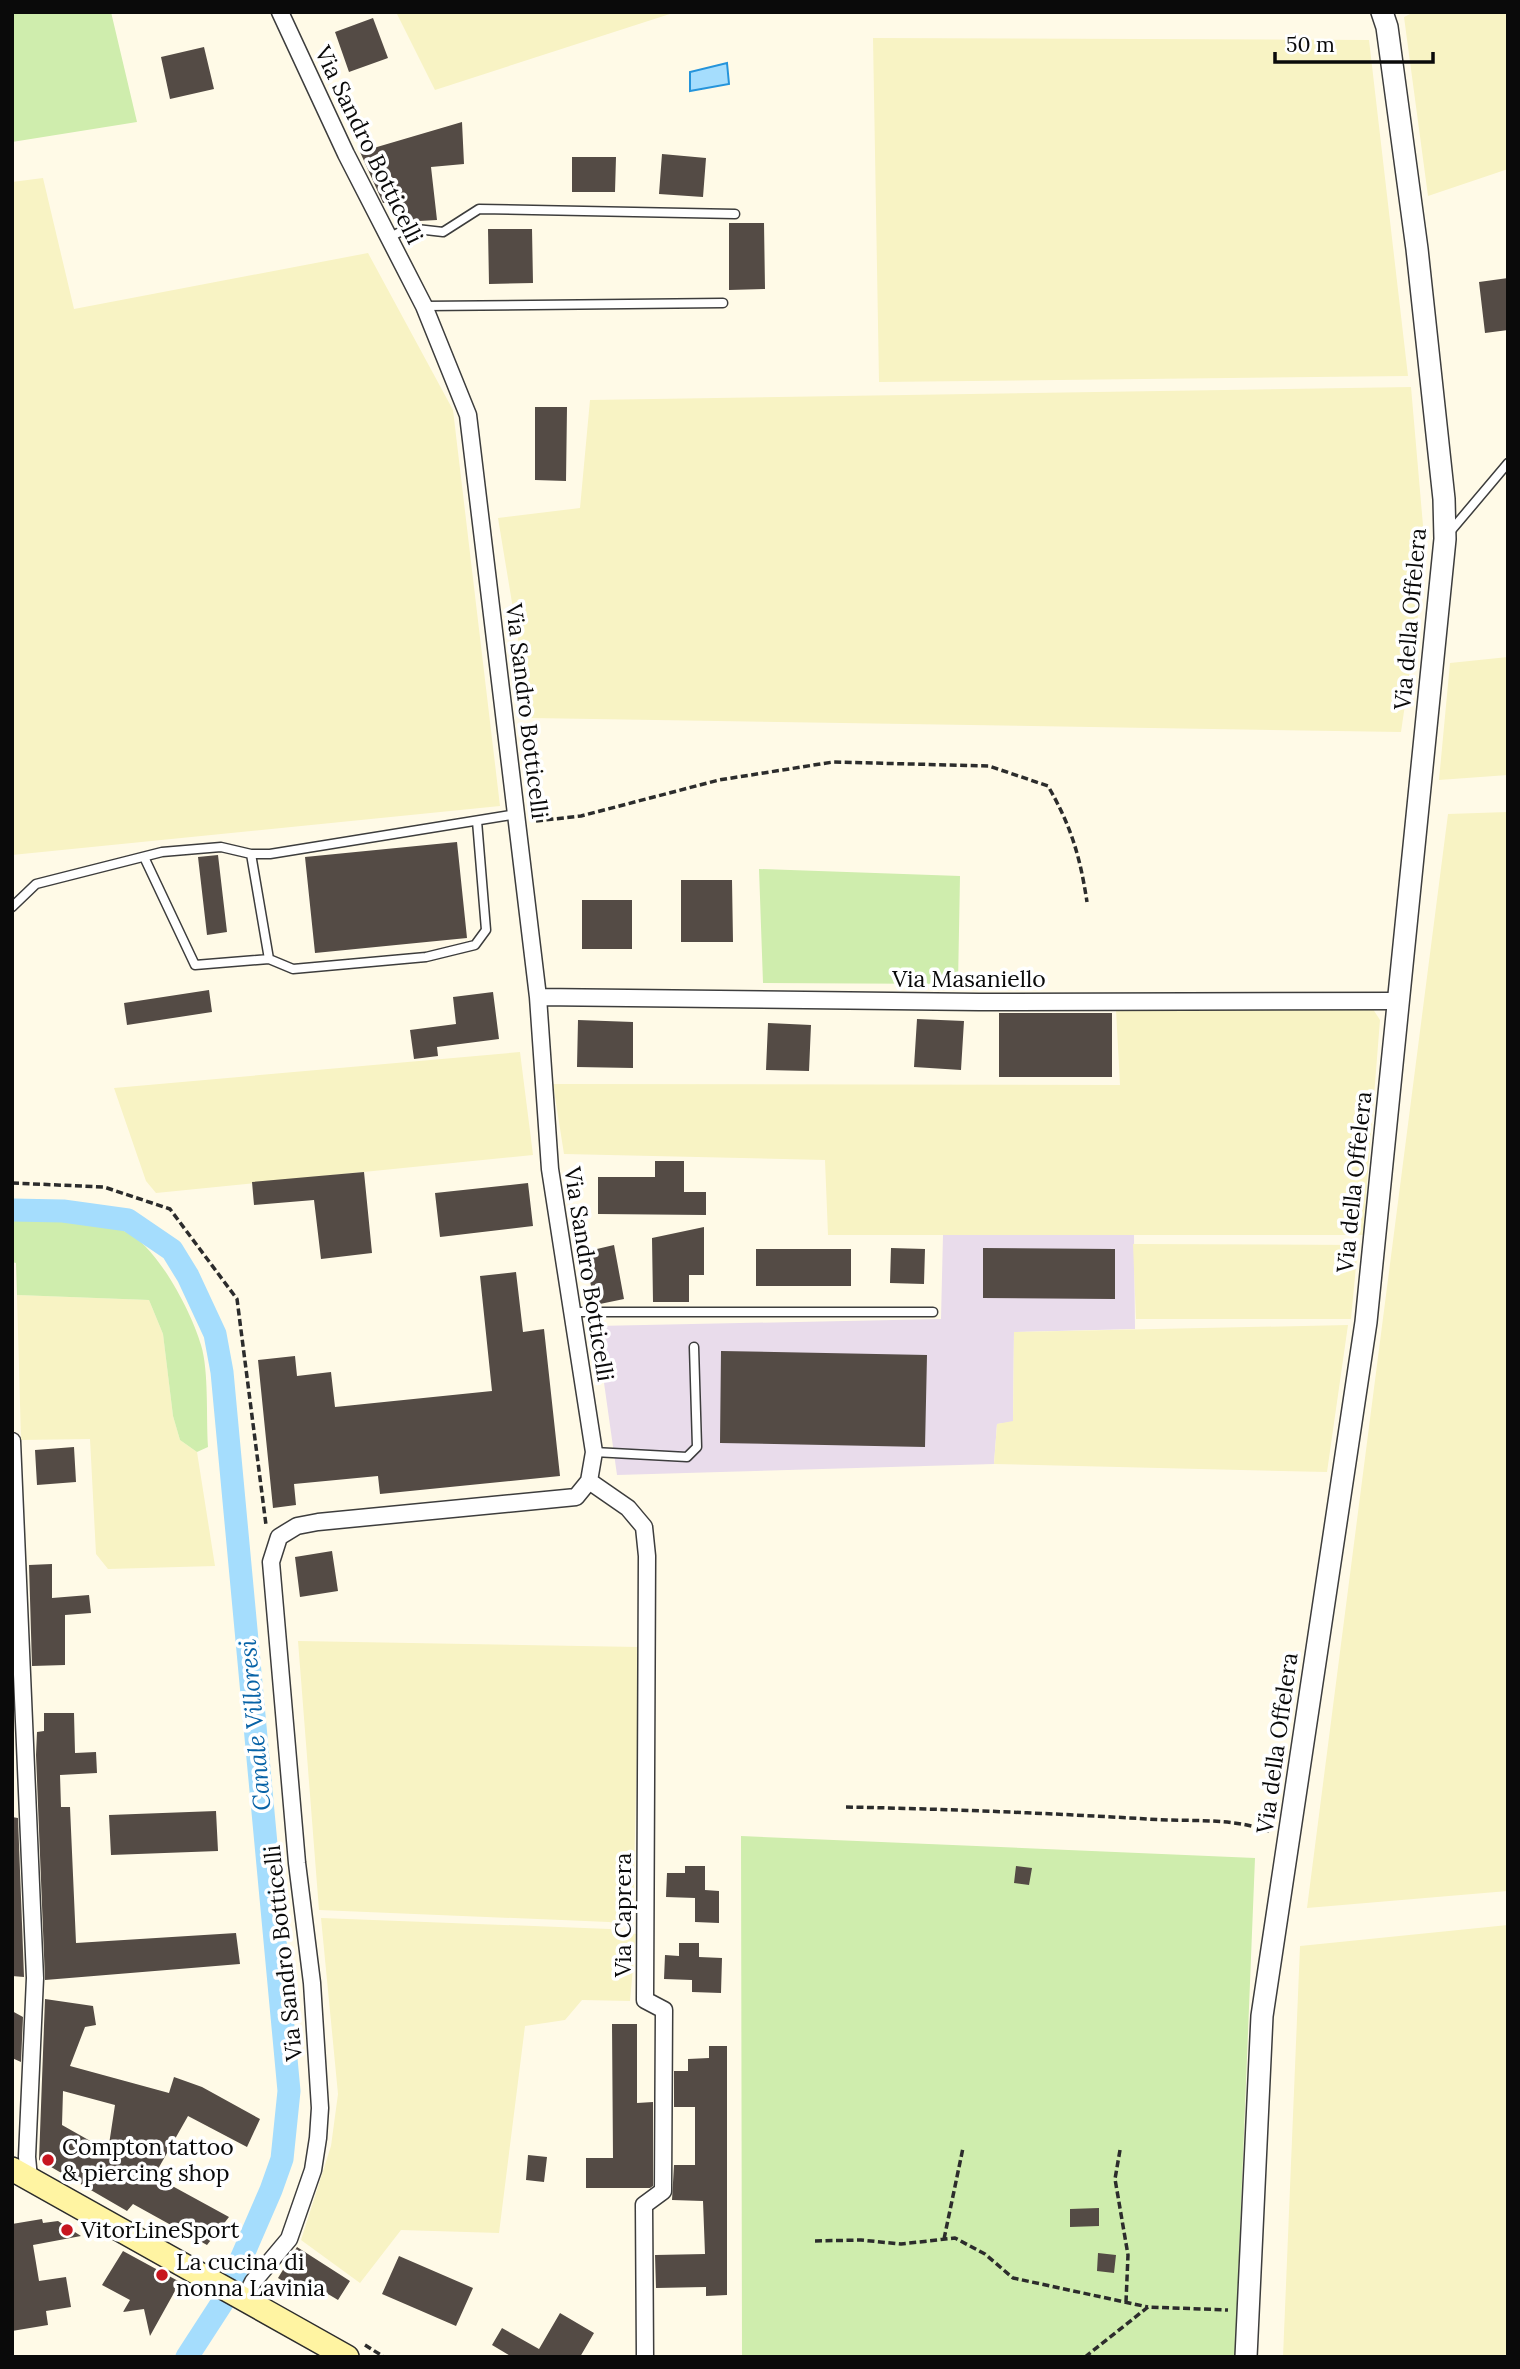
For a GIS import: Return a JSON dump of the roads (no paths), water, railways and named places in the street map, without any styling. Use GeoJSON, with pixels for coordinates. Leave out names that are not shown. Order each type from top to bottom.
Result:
{"type":"FeatureCollection","features":[{"type":"Feature","properties":{"kind":"main road"},"geometry":{"type":"LineString","coordinates":[[20,2174],[347,2357]]}},
{"type":"Feature","properties":{"kind":"street","name":"Via Sandro Botticelli"},"geometry":{"type":"LineString","coordinates":[[238,2295],[253,2282],[289,2239],[313,2169],[320,2108],[312,1983],[293,1823],[271,1562],[279,1537],[297,1526],[576,1497],[589,1481],[594,1451],[550,1169],[538,997],[468,415],[424,306],[388,238],[280,12]]}},
{"type":"Feature","properties":{"kind":"street","name":"Via della Offelera"},"geometry":{"type":"LineString","coordinates":[[1246,2357],[1262,2016],[1366,1322],[1444,539],[1444,499],[1417,249],[1387,27],[1382,12]]}},
{"type":"Feature","properties":{"kind":"street","name":"Via Masaniello"},"geometry":{"type":"LineString","coordinates":[[538,997],[979,1002],[1399,1001]]}},
{"type":"Feature","properties":{"kind":"street"},"geometry":{"type":"LineString","coordinates":[[12,1441],[35,1978],[27,2157],[20,2174]]}},
{"type":"Feature","properties":{"kind":"street","name":"Via Caprera"},"geometry":{"type":"LineString","coordinates":[[589,1481],[628,1508],[644,1527],[647,1556],[645,2000],[664,2010],[664,2024],[663,2191],[645,2206],[645,2357]]}},
{"type":"Feature","properties":{"kind":"lane"},"geometry":{"type":"LineString","coordinates":[[388,238],[408,228],[443,232],[479,209],[736,214]]}},
{"type":"Feature","properties":{"kind":"lane"},"geometry":{"type":"LineString","coordinates":[[424,306],[723,303]]}},
{"type":"Feature","properties":{"kind":"lane"},"geometry":{"type":"LineString","coordinates":[[1444,539],[1508,463]]}},
{"type":"Feature","properties":{"kind":"lane"},"geometry":{"type":"LineString","coordinates":[[12,907],[36,884],[144,857],[221,848],[251,854],[270,854],[477,821],[517,819]]}},
{"type":"Feature","properties":{"kind":"lane"},"geometry":{"type":"LineString","coordinates":[[144,857],[195,965],[269,959],[293,969],[426,957],[475,945],[486,930],[477,821]]}},
{"type":"Feature","properties":{"kind":"lane"},"geometry":{"type":"LineString","coordinates":[[251,854],[269,959]]}},
{"type":"Feature","properties":{"kind":"lane"},"geometry":{"type":"LineString","coordinates":[[572,1312],[933,1312]]}},
{"type":"Feature","properties":{"kind":"lane"},"geometry":{"type":"LineString","coordinates":[[594,1451],[687,1457],[697,1447],[694,1347]]}},
{"type":"Feature","properties":{"kind":"water"},"geometry":{"type":"Polygon","coordinates":[[[727,63],[729,84],[690,91],[690,72],[727,63]]]}},
{"type":"Feature","properties":{"kind":"waterway","name":"Canale Villoresi"},"geometry":{"type":"LineString","coordinates":[[12,1210],[63,1211],[128,1220],[172,1250],[188,1276],[215,1334],[222,1372],[289,2091],[282,2159],[271,2190],[222,2303],[187,2357]]}},
{"type":"Feature","properties":{"kind":"place","name":"Compton tattoo & piercing shop"},"geometry":{"type":"Point","coordinates":[48,2160]}},
{"type":"Feature","properties":{"kind":"place","name":"VitorLineSport"},"geometry":{"type":"Point","coordinates":[67,2230]}},
{"type":"Feature","properties":{"kind":"place","name":"La cucina di nonna Lavinia"},"geometry":{"type":"Point","coordinates":[162,2275]}}]}
